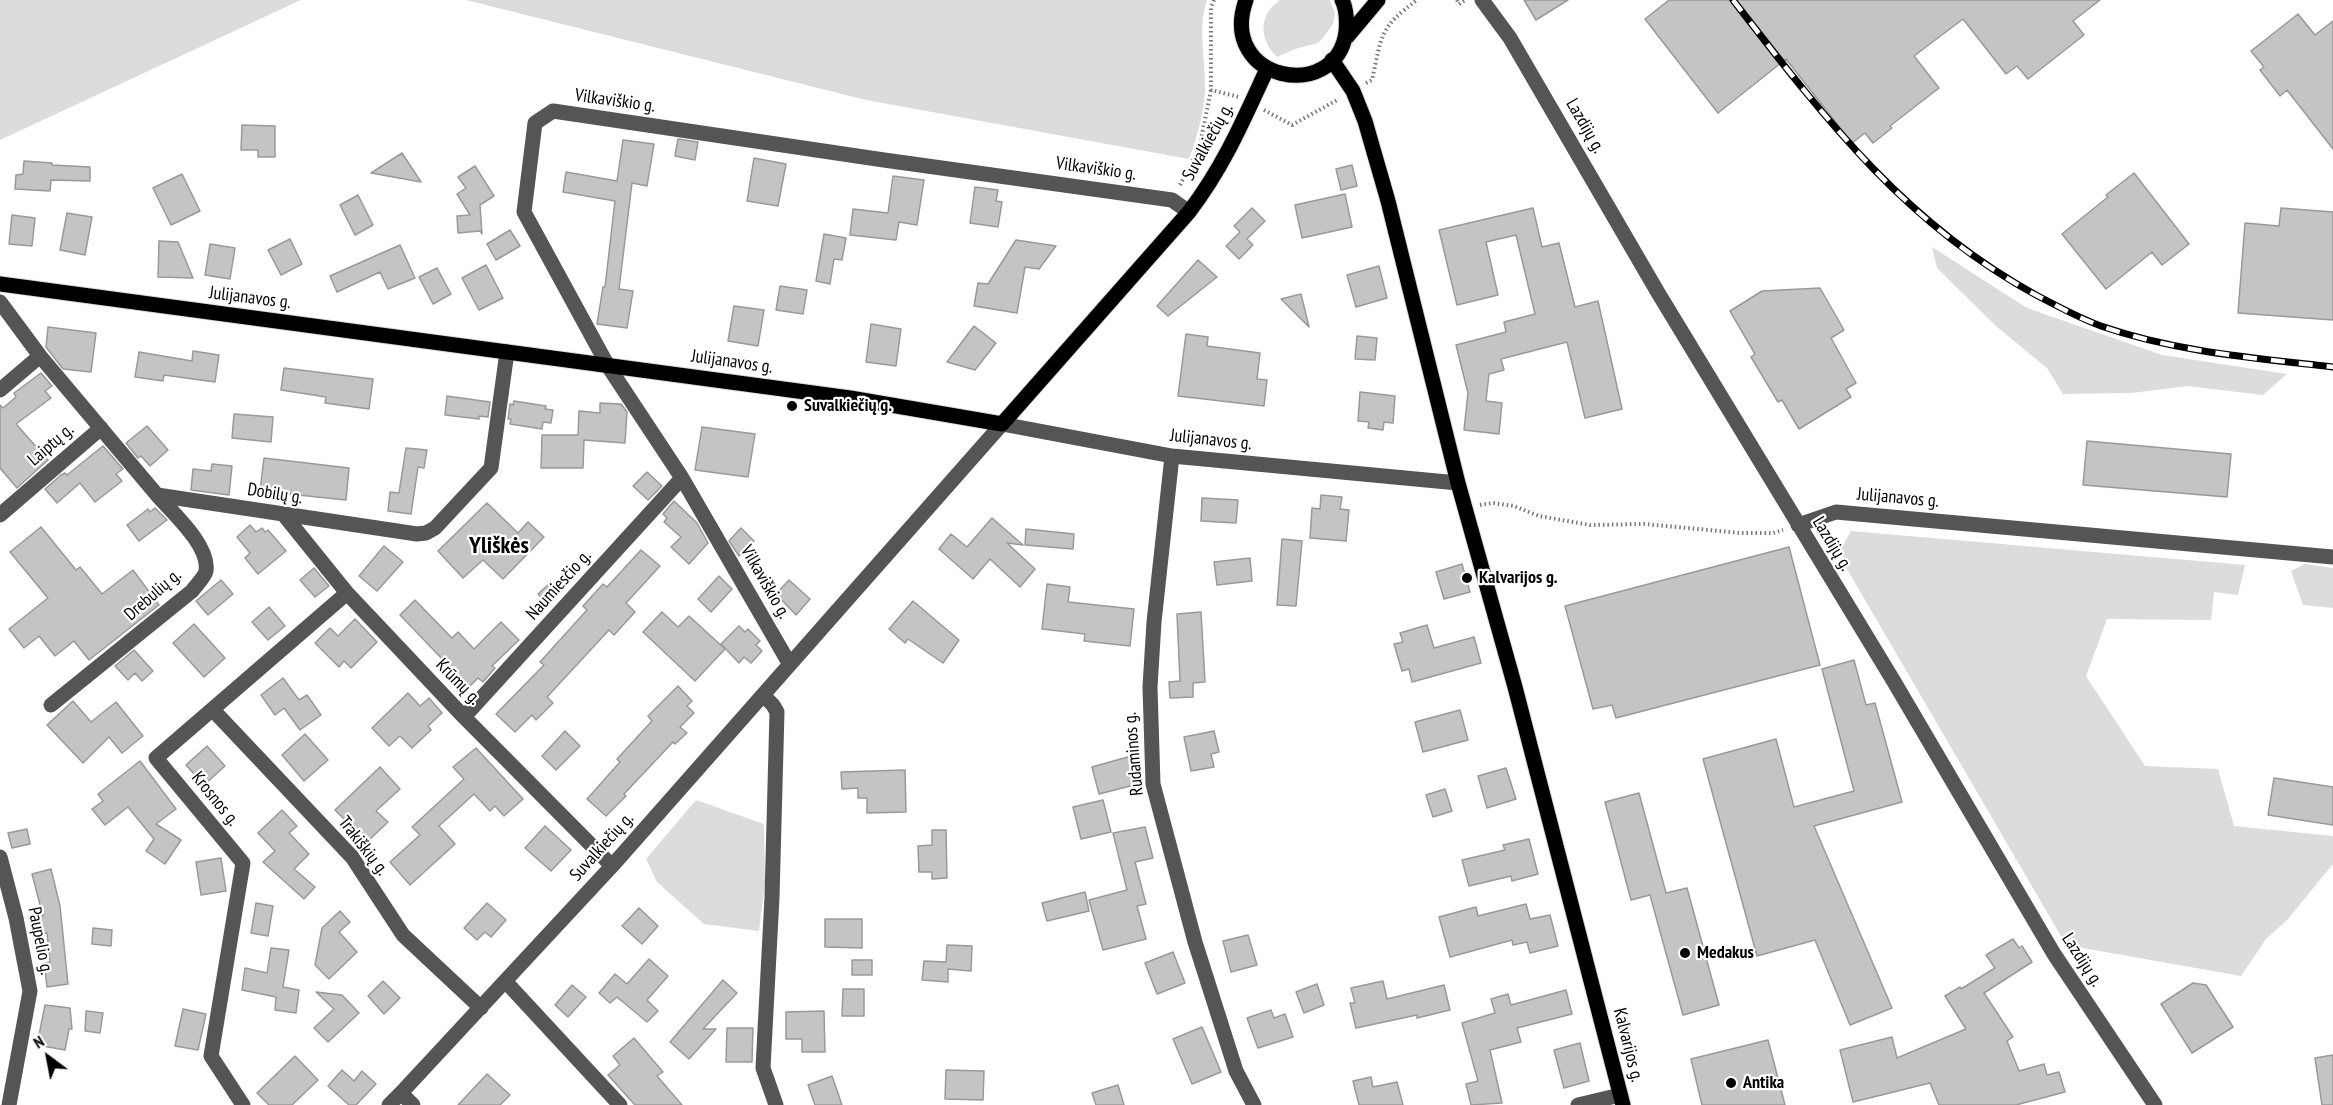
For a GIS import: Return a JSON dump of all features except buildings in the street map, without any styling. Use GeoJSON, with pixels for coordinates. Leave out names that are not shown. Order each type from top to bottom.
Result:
{"type":"FeatureCollection","features":[{"type":"Feature","properties":{"kind":"main road"},"geometry":{"type":"LineString","coordinates":[[1246,0],[1241,14],[1242,35],[1250,53],[1267,69],[1284,75],[1301,75],[1318,70],[1332,60],[1345,39],[1378,0]]}},
{"type":"Feature","properties":{"kind":"main road"},"geometry":{"type":"LineString","coordinates":[[1342,0],[1347,21],[1345,39]]}},
{"type":"Feature","properties":{"kind":"main road","name":"Kalvarijos g."},"geometry":{"type":"LineString","coordinates":[[1332,60],[1353,92],[1365,121],[1388,201],[1458,483],[1523,717],[1621,1100]]}},
{"type":"Feature","properties":{"kind":"main road","name":"Suvalkiečių g."},"geometry":{"type":"LineString","coordinates":[[1002,424],[1189,212],[1211,183],[1228,153],[1267,69]]}},
{"type":"Feature","properties":{"kind":"main road","name":"Julijanavos g."},"geometry":{"type":"LineString","coordinates":[[0,284],[850,398],[1002,424]]}},
{"type":"Feature","properties":{"kind":"street","name":"Lazdijų g."},"geometry":{"type":"LineString","coordinates":[[1482,0],[1510,38],[1657,291],[1893,680],[2054,954],[2155,1105]]}},
{"type":"Feature","properties":{"kind":"street","name":"Vilkaviškio g."},"geometry":{"type":"LineString","coordinates":[[789,663],[682,478],[608,366],[524,212],[535,123],[554,111],[1172,200],[1189,212]]}},
{"type":"Feature","properties":{"kind":"street"},"geometry":{"type":"LineString","coordinates":[[0,302],[40,356],[157,495]]}},
{"type":"Feature","properties":{"kind":"street","name":"Dobilų g."},"geometry":{"type":"LineString","coordinates":[[157,495],[417,534],[426,533],[435,528],[491,468],[507,352]]}},
{"type":"Feature","properties":{"kind":"street"},"geometry":{"type":"LineString","coordinates":[[0,390],[40,356]]}},
{"type":"Feature","properties":{"kind":"street","name":"Julijanavos g."},"geometry":{"type":"LineString","coordinates":[[1002,424],[1172,456],[1458,483]]}},
{"type":"Feature","properties":{"kind":"street","name":"Suvalkiečių g."},"geometry":{"type":"LineString","coordinates":[[401,1093],[612,866],[1002,424]]}},
{"type":"Feature","properties":{"kind":"street","name":"Laiptų g."},"geometry":{"type":"LineString","coordinates":[[0,515],[101,428]]}},
{"type":"Feature","properties":{"kind":"street","name":"Rudaminos g."},"geometry":{"type":"LineString","coordinates":[[1172,456],[1154,622],[1150,687],[1153,784],[1195,942],[1236,1071],[1254,1105]]}},
{"type":"Feature","properties":{"kind":"street","name":"Naumiesčio g."},"geometry":{"type":"LineString","coordinates":[[464,717],[682,478]]}},
{"type":"Feature","properties":{"kind":"street","name":"Drebulių g."},"geometry":{"type":"LineString","coordinates":[[51,705],[192,591],[206,573],[205,559],[195,538],[157,495]]}},
{"type":"Feature","properties":{"kind":"street","name":"Julijanavos g."},"geometry":{"type":"LineString","coordinates":[[1798,525],[1836,512],[2333,557]]}},
{"type":"Feature","properties":{"kind":"street","name":"Krūmų g."},"geometry":{"type":"LineString","coordinates":[[284,515],[347,593],[464,717],[612,866]]}},
{"type":"Feature","properties":{"kind":"street","name":"Krosnos g."},"geometry":{"type":"LineString","coordinates":[[243,1105],[211,1056],[243,863],[156,758],[347,593]]}},
{"type":"Feature","properties":{"kind":"street"},"geometry":{"type":"LineString","coordinates":[[763,695],[777,712],[772,897],[763,1068],[777,1105]]}},
{"type":"Feature","properties":{"kind":"street","name":"Trakiškių g."},"geometry":{"type":"LineString","coordinates":[[213,710],[352,857],[403,935],[481,1008]]}},
{"type":"Feature","properties":{"kind":"street","name":"Paupelio g."},"geometry":{"type":"LineString","coordinates":[[0,857],[16,918],[30,991],[9,1105]]}},
{"type":"Feature","properties":{"kind":"street"},"geometry":{"type":"LineString","coordinates":[[506,982],[620,1105]]}},
{"type":"Feature","properties":{"kind":"street"},"geometry":{"type":"LineString","coordinates":[[389,1105],[401,1093],[413,1105]]}},
{"type":"Feature","properties":{"kind":"street"},"geometry":{"type":"LineString","coordinates":[[1578,1105],[1621,1100]]}},
{"type":"Feature","properties":{"kind":"path"},"geometry":{"type":"LineString","coordinates":[[1457,0],[1459,4],[1465,0]]}},
{"type":"Feature","properties":{"kind":"path"},"geometry":{"type":"LineString","coordinates":[[1172,200],[1199,149],[1212,90]]}},
{"type":"Feature","properties":{"kind":"path"},"geometry":{"type":"LineString","coordinates":[[1465,507],[1493,503],[1514,506],[1539,516],[1590,525],[1644,524],[1741,533],[1773,533],[1798,525]]}},
{"type":"Feature","properties":{"kind":"shaded area"},"geometry":{"type":"Polygon","coordinates":[[[0,0],[301,0],[0,140],[0,0]]]}},
{"type":"Feature","properties":{"kind":"shaded area"},"geometry":{"type":"Polygon","coordinates":[[[466,0],[1207,0],[1203,22],[1205,90],[1203,107],[1189,159],[866,100],[466,0]]]}},
{"type":"Feature","properties":{"kind":"shaded area"},"geometry":{"type":"Polygon","coordinates":[[[1280,0],[1330,0],[1335,13],[1333,24],[1318,43],[1277,57],[1267,43],[1264,27],[1268,13],[1280,0]]]}},
{"type":"Feature","properties":{"kind":"shaded area"},"geometry":{"type":"Polygon","coordinates":[[[1932,247],[2027,308],[2162,355],[2287,374],[2263,395],[2187,386],[2132,393],[2063,394],[2047,368],[1997,327],[1937,268],[1932,247]]]}},
{"type":"Feature","properties":{"kind":"shaded area"},"geometry":{"type":"Polygon","coordinates":[[[1851,531],[2245,565],[2238,595],[2214,592],[2211,620],[2107,619],[2086,676],[2145,766],[2218,769],[2234,826],[2333,836],[2333,864],[2288,919],[2266,939],[2241,976],[2065,943],[1844,564],[1842,547],[1851,531]]]}},
{"type":"Feature","properties":{"kind":"shaded area"},"geometry":{"type":"Polygon","coordinates":[[[2305,564],[2333,568],[2333,608],[2303,605],[2291,571],[2305,564]]]}},
{"type":"Feature","properties":{"kind":"shaded area"},"geometry":{"type":"Polygon","coordinates":[[[696,800],[764,824],[765,884],[759,931],[704,924],[657,882],[646,859],[696,800]]]}},
{"type":"Feature","properties":{"kind":"railway"},"geometry":{"type":"LineString","coordinates":[[1733,0],[1834,125],[1906,201],[1946,235],[1989,266],[2036,295],[2068,312],[2129,335],[2216,353],[2333,367]]}},
{"type":"Feature","properties":{"kind":"place","name":"Suvalkiečių g."},"geometry":{"type":"Point","coordinates":[792,406]}},
{"type":"Feature","properties":{"kind":"place","name":"Kalvarijos g."},"geometry":{"type":"Point","coordinates":[1467,578]}},
{"type":"Feature","properties":{"kind":"place","name":"Medakus"},"geometry":{"type":"Point","coordinates":[1685,953]}},
{"type":"Feature","properties":{"kind":"place","name":"Antika"},"geometry":{"type":"Point","coordinates":[1731,1083]}},
{"type":"Feature","properties":{"kind":"district","name":"Yliškės"},"geometry":{"type":"Point","coordinates":[499,546]}}]}
